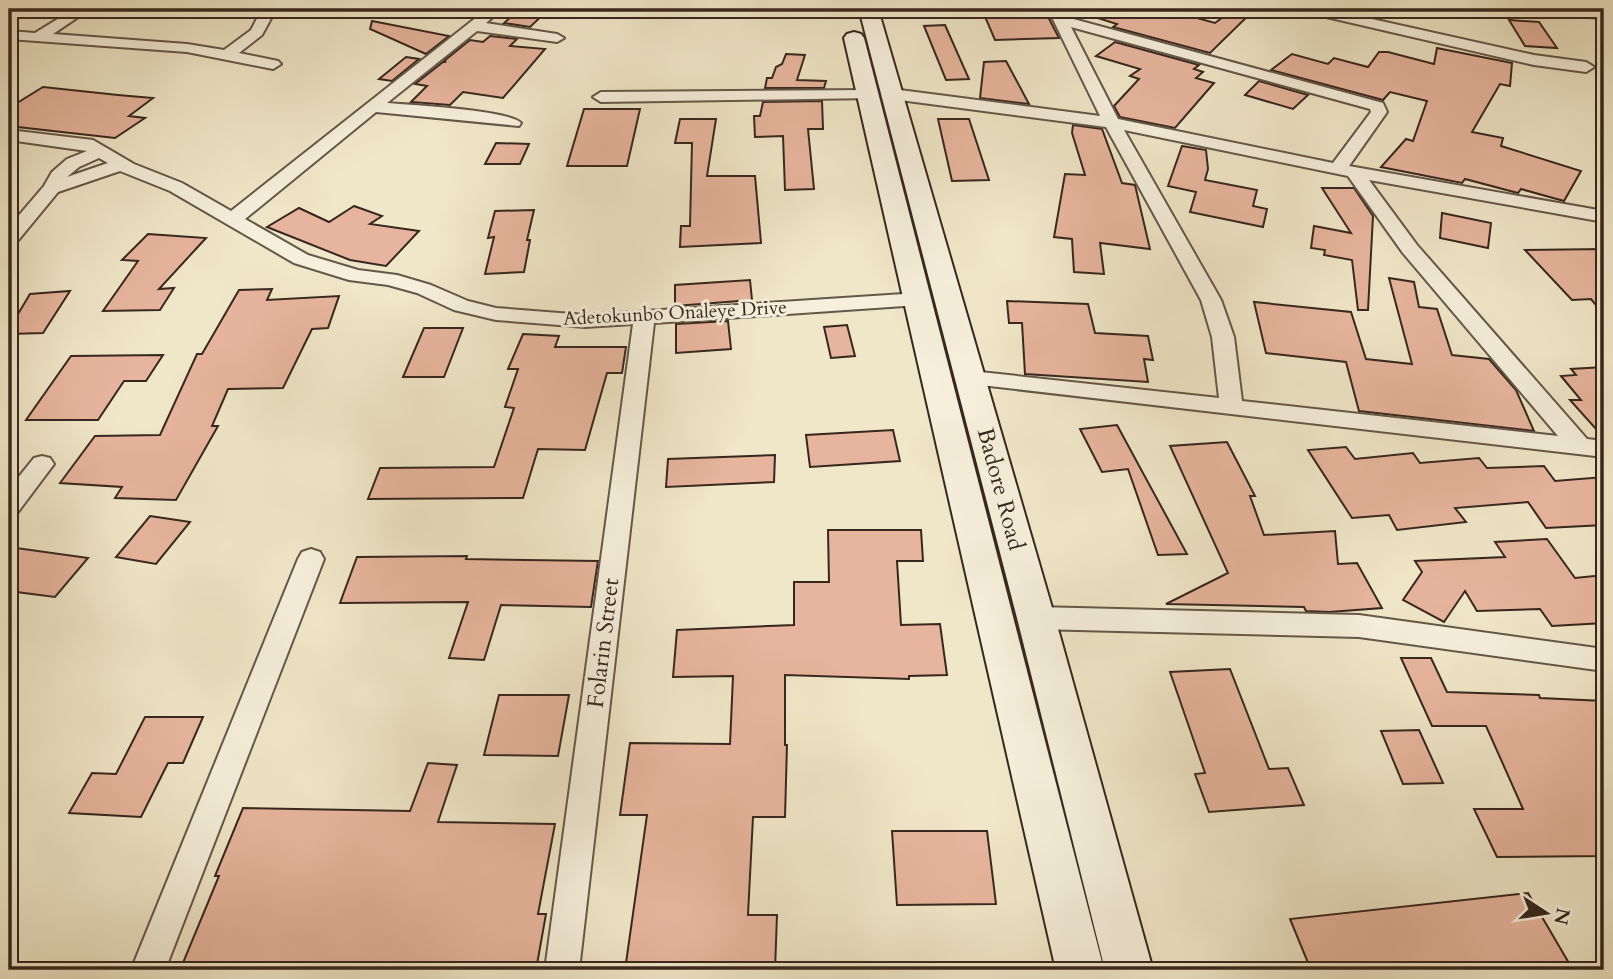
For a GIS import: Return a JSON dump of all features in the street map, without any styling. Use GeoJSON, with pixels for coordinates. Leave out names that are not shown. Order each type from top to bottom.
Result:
{"type":"FeatureCollection","features":[{"type":"Feature","properties":{"kind":"main road","name":"Badore Road"},"geometry":{"type":"LineString","coordinates":[[846,9],[866,41],[880,95],[971,378],[1129,970]]}},
{"type":"Feature","properties":{"kind":"main road","name":"Badore Road"},"geometry":{"type":"LineString","coordinates":[[866,41],[869,9]]}},
{"type":"Feature","properties":{"kind":"main road","name":"Badore Road"},"geometry":{"type":"LineString","coordinates":[[880,95],[919,299],[1080,970]]}},
{"type":"Feature","properties":{"kind":"street"},"geometry":{"type":"LineString","coordinates":[[38,37],[83,9]]}},
{"type":"Feature","properties":{"kind":"street"},"geometry":{"type":"LineString","coordinates":[[226,57],[257,32],[269,9]]}},
{"type":"Feature","properties":{"kind":"street"},"geometry":{"type":"LineString","coordinates":[[234,218],[495,9]]}},
{"type":"Feature","properties":{"kind":"street"},"geometry":{"type":"LineString","coordinates":[[1309,9],[1555,64],[1586,67]]}},
{"type":"Feature","properties":{"kind":"street"},"geometry":{"type":"LineString","coordinates":[[1372,25],[1394,9]]}},
{"type":"Feature","properties":{"kind":"street"},"geometry":{"type":"LineString","coordinates":[[1528,9],[1604,14]]}},
{"type":"Feature","properties":{"kind":"street"},"geometry":{"type":"LineString","coordinates":[[1059,14],[1112,123],[1211,300],[1223,337],[1231,407]]}},
{"type":"Feature","properties":{"kind":"street"},"geometry":{"type":"LineString","coordinates":[[1059,14],[1377,106],[1379,112],[1346,170]]}},
{"type":"Feature","properties":{"kind":"street"},"geometry":{"type":"LineString","coordinates":[[474,26],[557,38]]}},
{"type":"Feature","properties":{"kind":"street"},"geometry":{"type":"LineString","coordinates":[[9,35],[187,48],[274,65]]}},
{"type":"Feature","properties":{"kind":"street"},"geometry":{"type":"LineString","coordinates":[[601,97],[880,95],[1112,123],[1346,170],[1604,216]]}},
{"type":"Feature","properties":{"kind":"street"},"geometry":{"type":"LineString","coordinates":[[373,107],[466,115],[513,123]]}},
{"type":"Feature","properties":{"kind":"street","name":"Adetokunbo Onaleye Drive"},"geometry":{"type":"LineString","coordinates":[[9,135],[87,144],[120,165],[176,187],[234,218],[301,259],[356,276],[390,279],[424,289],[461,306],[496,314],[584,321],[919,299]]}},
{"type":"Feature","properties":{"kind":"street"},"geometry":{"type":"LineString","coordinates":[[9,239],[52,188],[58,176],[73,163],[100,152]]}},
{"type":"Feature","properties":{"kind":"street"},"geometry":{"type":"LineString","coordinates":[[52,188],[120,165]]}},
{"type":"Feature","properties":{"kind":"street"},"geometry":{"type":"LineString","coordinates":[[1346,170],[1410,249],[1581,447]]}},
{"type":"Feature","properties":{"kind":"street","name":"Folarin Street"},"geometry":{"type":"LineString","coordinates":[[562,970],[644,317]]}},
{"type":"Feature","properties":{"kind":"street"},"geometry":{"type":"LineString","coordinates":[[971,378],[1604,449]]}},
{"type":"Feature","properties":{"kind":"street"},"geometry":{"type":"LineString","coordinates":[[9,506],[42,464]]}},
{"type":"Feature","properties":{"kind":"street"},"geometry":{"type":"LineString","coordinates":[[148,970],[311,559]]}},
{"type":"Feature","properties":{"kind":"street"},"geometry":{"type":"LineString","coordinates":[[1036,618],[1359,626],[1604,660]]}},
{"type":"Feature","properties":{"kind":"building"},"geometry":{"type":"Polygon","coordinates":[[[520,9],[549,9],[530,27],[504,23],[520,9]]]}},
{"type":"Feature","properties":{"kind":"building"},"geometry":{"type":"Polygon","coordinates":[[[1083,9],[1164,9],[1215,23],[1234,9],[1255,9],[1210,53],[1113,27],[1117,24],[1082,13],[1083,9]]]}},
{"type":"Feature","properties":{"kind":"building"},"geometry":{"type":"Polygon","coordinates":[[[1045,11],[1059,38],[995,40],[983,12],[1045,11]]]}},
{"type":"Feature","properties":{"kind":"building"},"geometry":{"type":"Polygon","coordinates":[[[1509,20],[1539,22],[1557,48],[1525,46],[1509,20]]]}},
{"type":"Feature","properties":{"kind":"building"},"geometry":{"type":"Polygon","coordinates":[[[372,21],[449,36],[426,54],[370,29],[372,21]]]}},
{"type":"Feature","properties":{"kind":"building"},"geometry":{"type":"Polygon","coordinates":[[[945,25],[969,79],[946,80],[924,26],[945,25]]]}},
{"type":"Feature","properties":{"kind":"building"},"geometry":{"type":"Polygon","coordinates":[[[490,36],[517,39],[510,46],[545,49],[503,98],[463,92],[450,105],[411,102],[427,86],[415,84],[446,62],[444,61],[470,40],[483,42],[490,36]]]}},
{"type":"Feature","properties":{"kind":"building"},"geometry":{"type":"Polygon","coordinates":[[[1115,42],[1199,65],[1194,69],[1203,72],[1196,78],[1214,83],[1175,128],[1120,117],[1114,106],[1139,79],[1130,76],[1140,69],[1096,56],[1115,42]]]}},
{"type":"Feature","properties":{"kind":"building"},"geometry":{"type":"Polygon","coordinates":[[[1437,48],[1512,63],[1510,86],[1500,84],[1472,132],[1503,138],[1501,146],[1581,171],[1564,201],[1521,189],[1518,193],[1465,179],[1462,183],[1381,167],[1406,139],[1413,141],[1427,101],[1390,92],[1383,100],[1271,70],[1292,54],[1328,64],[1334,58],[1368,67],[1379,52],[1388,52],[1434,64],[1437,48]]]}},
{"type":"Feature","properties":{"kind":"building"},"geometry":{"type":"Polygon","coordinates":[[[786,54],[805,55],[797,80],[826,81],[824,88],[765,88],[767,78],[772,78],[786,54]]]}},
{"type":"Feature","properties":{"kind":"building"},"geometry":{"type":"Polygon","coordinates":[[[406,57],[419,59],[392,81],[379,79],[406,57]]]}},
{"type":"Feature","properties":{"kind":"building"},"geometry":{"type":"Polygon","coordinates":[[[1006,61],[1029,104],[980,98],[984,62],[1006,61]]]}},
{"type":"Feature","properties":{"kind":"building"},"geometry":{"type":"Polygon","coordinates":[[[1259,81],[1308,95],[1293,109],[1245,95],[1259,81]]]}},
{"type":"Feature","properties":{"kind":"building"},"geometry":{"type":"Polygon","coordinates":[[[43,87],[153,98],[129,116],[145,118],[115,138],[9,126],[9,108],[43,87]]]}},
{"type":"Feature","properties":{"kind":"building"},"geometry":{"type":"Polygon","coordinates":[[[822,101],[823,129],[808,129],[814,189],[785,190],[783,136],[755,137],[754,116],[760,116],[763,102],[822,101]]]}},
{"type":"Feature","properties":{"kind":"building"},"geometry":{"type":"Polygon","coordinates":[[[584,109],[640,109],[627,166],[567,166],[584,109]]]}},
{"type":"Feature","properties":{"kind":"building"},"geometry":{"type":"Polygon","coordinates":[[[680,119],[716,119],[707,176],[755,176],[761,243],[680,247],[681,226],[690,226],[692,143],[675,143],[680,119]]]}},
{"type":"Feature","properties":{"kind":"building"},"geometry":{"type":"Polygon","coordinates":[[[938,119],[969,119],[989,180],[952,181],[938,119]]]}},
{"type":"Feature","properties":{"kind":"building"},"geometry":{"type":"Polygon","coordinates":[[[1073,125],[1102,129],[1122,183],[1135,185],[1150,249],[1100,243],[1104,274],[1074,272],[1072,239],[1054,237],[1065,174],[1085,175],[1072,133],[1073,125]]]}},
{"type":"Feature","properties":{"kind":"building"},"geometry":{"type":"Polygon","coordinates":[[[496,143],[529,144],[520,164],[485,164],[496,143]]]}},
{"type":"Feature","properties":{"kind":"building"},"geometry":{"type":"Polygon","coordinates":[[[1182,146],[1206,150],[1208,169],[1205,180],[1257,190],[1253,206],[1267,209],[1263,227],[1190,212],[1196,192],[1168,186],[1182,146]]]}},
{"type":"Feature","properties":{"kind":"building"},"geometry":{"type":"Polygon","coordinates":[[[1322,188],[1354,188],[1373,216],[1368,310],[1358,310],[1352,260],[1324,255],[1325,250],[1311,248],[1314,226],[1351,233],[1322,188]]]}},
{"type":"Feature","properties":{"kind":"building"},"geometry":{"type":"Polygon","coordinates":[[[354,206],[382,216],[370,224],[419,231],[386,266],[350,260],[267,227],[299,208],[329,222],[354,206]]]}},
{"type":"Feature","properties":{"kind":"building"},"geometry":{"type":"Polygon","coordinates":[[[534,210],[527,240],[530,240],[524,272],[485,274],[494,237],[488,238],[495,211],[534,210]]]}},
{"type":"Feature","properties":{"kind":"building"},"geometry":{"type":"Polygon","coordinates":[[[1442,213],[1491,223],[1488,248],[1440,238],[1442,213]]]}},
{"type":"Feature","properties":{"kind":"building"},"geometry":{"type":"Polygon","coordinates":[[[148,234],[206,238],[159,289],[174,288],[160,310],[103,311],[138,261],[122,260],[148,234]]]}},
{"type":"Feature","properties":{"kind":"building"},"geometry":{"type":"Polygon","coordinates":[[[1604,249],[1604,315],[1591,299],[1572,300],[1525,250],[1604,249]]]}},
{"type":"Feature","properties":{"kind":"building"},"geometry":{"type":"Polygon","coordinates":[[[1389,278],[1414,282],[1419,307],[1437,309],[1452,355],[1489,359],[1516,390],[1534,431],[1359,411],[1346,362],[1266,353],[1254,302],[1351,312],[1366,359],[1412,364],[1389,278]]]}},
{"type":"Feature","properties":{"kind":"building"},"geometry":{"type":"Polygon","coordinates":[[[750,280],[752,300],[675,306],[675,285],[750,280]]]}},
{"type":"Feature","properties":{"kind":"building"},"geometry":{"type":"Polygon","coordinates":[[[272,289],[267,300],[339,296],[328,328],[312,329],[283,388],[228,389],[212,426],[218,426],[176,500],[115,498],[122,487],[60,483],[95,436],[160,435],[197,354],[202,354],[239,290],[272,289]]]}},
{"type":"Feature","properties":{"kind":"building"},"geometry":{"type":"Polygon","coordinates":[[[70,291],[43,333],[9,334],[9,329],[30,294],[70,291]]]}},
{"type":"Feature","properties":{"kind":"building"},"geometry":{"type":"Polygon","coordinates":[[[1007,301],[1088,304],[1095,333],[1148,336],[1153,360],[1144,359],[1148,382],[1025,374],[1022,323],[1009,323],[1007,301]]]}},
{"type":"Feature","properties":{"kind":"building"},"geometry":{"type":"Polygon","coordinates":[[[728,321],[731,349],[676,353],[676,324],[728,321]]]}},
{"type":"Feature","properties":{"kind":"building"},"geometry":{"type":"Polygon","coordinates":[[[847,325],[855,356],[831,358],[824,327],[847,325]]]}},
{"type":"Feature","properties":{"kind":"building"},"geometry":{"type":"Polygon","coordinates":[[[424,328],[463,328],[444,377],[403,377],[424,328]]]}},
{"type":"Feature","properties":{"kind":"building"},"geometry":{"type":"Polygon","coordinates":[[[523,334],[559,336],[555,347],[626,347],[622,373],[607,373],[585,450],[538,449],[523,498],[368,499],[380,468],[494,467],[514,408],[505,407],[518,369],[508,369],[523,334]]]}},
{"type":"Feature","properties":{"kind":"building"},"geometry":{"type":"Polygon","coordinates":[[[163,355],[146,381],[124,381],[98,420],[26,420],[71,356],[163,355]]]}},
{"type":"Feature","properties":{"kind":"building"},"geometry":{"type":"Polygon","coordinates":[[[1604,367],[1604,438],[1570,400],[1581,400],[1561,376],[1576,375],[1571,369],[1604,367]]]}},
{"type":"Feature","properties":{"kind":"building"},"geometry":{"type":"Polygon","coordinates":[[[1117,425],[1187,554],[1158,555],[1128,469],[1102,472],[1080,429],[1117,425]]]}},
{"type":"Feature","properties":{"kind":"building"},"geometry":{"type":"Polygon","coordinates":[[[893,430],[900,461],[810,467],[806,435],[893,430]]]}},
{"type":"Feature","properties":{"kind":"building"},"geometry":{"type":"Polygon","coordinates":[[[1227,442],[1255,496],[1250,496],[1264,535],[1335,531],[1338,564],[1357,563],[1382,608],[1329,612],[1306,611],[1304,607],[1166,604],[1228,573],[1170,446],[1227,442]]]}},
{"type":"Feature","properties":{"kind":"building"},"geometry":{"type":"Polygon","coordinates":[[[1346,447],[1355,459],[1413,453],[1420,463],[1479,458],[1487,468],[1544,466],[1555,481],[1604,477],[1604,525],[1546,528],[1528,502],[1455,508],[1466,522],[1397,530],[1389,515],[1352,518],[1308,450],[1346,447]]]}},
{"type":"Feature","properties":{"kind":"building"},"geometry":{"type":"Polygon","coordinates":[[[775,455],[774,482],[666,487],[668,459],[775,455]]]}},
{"type":"Feature","properties":{"kind":"building"},"geometry":{"type":"Polygon","coordinates":[[[150,516],[190,522],[156,564],[116,557],[150,516]]]}},
{"type":"Feature","properties":{"kind":"building"},"geometry":{"type":"Polygon","coordinates":[[[828,530],[921,530],[923,561],[897,561],[901,625],[940,624],[947,675],[909,676],[909,679],[785,675],[785,817],[753,817],[748,915],[777,915],[775,970],[625,970],[647,815],[620,815],[630,743],[730,744],[733,676],[673,677],[677,630],[794,625],[794,582],[829,582],[828,530]]]}},
{"type":"Feature","properties":{"kind":"building"},"geometry":{"type":"Polygon","coordinates":[[[1547,539],[1575,578],[1604,575],[1604,623],[1552,626],[1540,609],[1477,611],[1465,591],[1444,622],[1403,600],[1422,572],[1415,561],[1505,557],[1495,542],[1547,539]]]}},
{"type":"Feature","properties":{"kind":"building"},"geometry":{"type":"Polygon","coordinates":[[[9,547],[88,558],[55,597],[9,591],[9,547]]]}},
{"type":"Feature","properties":{"kind":"building"},"geometry":{"type":"Polygon","coordinates":[[[467,556],[466,559],[598,561],[591,607],[501,605],[484,660],[449,658],[468,602],[340,603],[357,557],[467,556]]]}},
{"type":"Feature","properties":{"kind":"building"},"geometry":{"type":"Polygon","coordinates":[[[1401,658],[1431,658],[1447,692],[1539,695],[1540,698],[1604,701],[1604,856],[1497,857],[1474,809],[1523,809],[1486,726],[1432,726],[1401,658]]]}},
{"type":"Feature","properties":{"kind":"building"},"geometry":{"type":"Polygon","coordinates":[[[1230,669],[1269,769],[1288,768],[1304,805],[1209,812],[1195,774],[1205,773],[1170,672],[1230,669]]]}},
{"type":"Feature","properties":{"kind":"building"},"geometry":{"type":"Polygon","coordinates":[[[499,695],[569,695],[558,756],[484,755],[499,695]]]}},
{"type":"Feature","properties":{"kind":"building"},"geometry":{"type":"Polygon","coordinates":[[[145,717],[203,717],[183,763],[168,763],[141,817],[69,813],[92,773],[116,774],[145,717]]]}},
{"type":"Feature","properties":{"kind":"building"},"geometry":{"type":"Polygon","coordinates":[[[1419,730],[1443,783],[1403,784],[1381,731],[1419,730]]]}},
{"type":"Feature","properties":{"kind":"building"},"geometry":{"type":"Polygon","coordinates":[[[428,763],[457,765],[438,822],[555,824],[538,914],[546,914],[536,970],[180,970],[219,876],[215,876],[243,808],[410,811],[428,763]]]}},
{"type":"Feature","properties":{"kind":"building"},"geometry":{"type":"Polygon","coordinates":[[[892,831],[987,831],[996,904],[897,905],[892,831]]]}},
{"type":"Feature","properties":{"kind":"building"},"geometry":{"type":"Polygon","coordinates":[[[1528,893],[1573,970],[1311,970],[1290,919],[1528,893]]]}}]}
